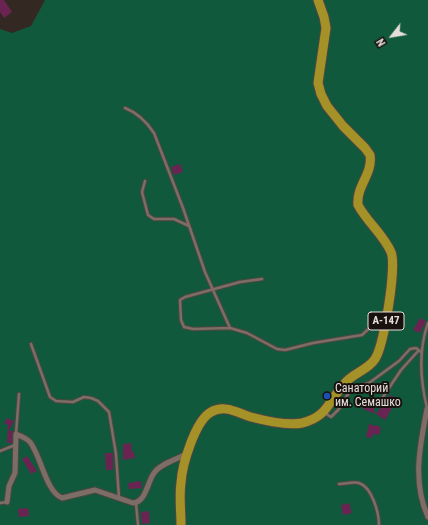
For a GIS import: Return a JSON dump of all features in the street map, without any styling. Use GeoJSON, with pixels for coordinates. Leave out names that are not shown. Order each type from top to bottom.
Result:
{"type":"FeatureCollection","features":[{"type":"Feature","properties":{"kind":"highway","name":"А-147"},"geometry":{"type":"LineString","coordinates":[[181,525],[181,482],[197,426],[204,418],[212,412],[225,408],[250,417],[285,423],[302,423],[324,413],[348,380],[370,365],[376,358],[386,320],[392,269],[392,254],[384,240],[358,205],[357,196],[371,164],[370,155],[327,106],[318,83],[326,28],[318,0]]}},
{"type":"Feature","properties":{"kind":"street"},"geometry":{"type":"LineString","coordinates":[[427,409],[418,471],[419,488],[428,517]]}},
{"type":"Feature","properties":{"kind":"street"},"geometry":{"type":"LineString","coordinates":[[7,502],[8,486],[15,473],[16,434],[29,441],[40,460],[49,484],[58,496],[62,498],[90,490],[136,503],[143,496],[154,472],[188,454]]}},
{"type":"Feature","properties":{"kind":"lane"},"geometry":{"type":"LineString","coordinates":[[125,108],[134,112],[147,123],[154,133],[205,272],[230,328]]}},
{"type":"Feature","properties":{"kind":"lane"},"geometry":{"type":"LineString","coordinates":[[145,181],[142,192],[148,215],[154,219],[174,220],[189,226]]}},
{"type":"Feature","properties":{"kind":"lane"},"geometry":{"type":"LineString","coordinates":[[262,279],[185,297],[180,300],[182,323],[184,327],[193,329],[230,328],[246,333],[277,350],[285,350],[313,343],[362,335],[375,323],[386,320]]}},
{"type":"Feature","properties":{"kind":"lane"},"geometry":{"type":"LineString","coordinates":[[427,409],[421,380],[420,351],[428,323]]}},
{"type":"Feature","properties":{"kind":"lane"},"geometry":{"type":"LineString","coordinates":[[31,344],[50,397],[56,401],[73,402],[84,397],[91,398],[98,401],[109,412],[116,454],[119,498]]}},
{"type":"Feature","properties":{"kind":"lane"},"geometry":{"type":"LineString","coordinates":[[324,413],[330,417],[339,409],[351,389],[369,383],[399,361],[410,349],[416,348],[420,351]]}},
{"type":"Feature","properties":{"kind":"lane"},"geometry":{"type":"LineString","coordinates":[[379,403],[401,370],[420,351]]}},
{"type":"Feature","properties":{"kind":"lane"},"geometry":{"type":"LineString","coordinates":[[16,434],[18,394]]}},
{"type":"Feature","properties":{"kind":"lane"},"geometry":{"type":"LineString","coordinates":[[427,409],[428,402]]}},
{"type":"Feature","properties":{"kind":"lane"},"geometry":{"type":"LineString","coordinates":[[0,451],[15,445]]}},
{"type":"Feature","properties":{"kind":"lane"},"geometry":{"type":"LineString","coordinates":[[339,484],[358,482],[362,485],[375,502],[378,511],[379,525]]}},
{"type":"Feature","properties":{"kind":"lane"},"geometry":{"type":"LineString","coordinates":[[0,503],[7,502]]}},
{"type":"Feature","properties":{"kind":"lane"},"geometry":{"type":"LineString","coordinates":[[136,503],[138,525]]}},
{"type":"Feature","properties":{"kind":"green space"},"geometry":{"type":"Polygon","coordinates":[[[45,0],[428,0],[428,525],[0,525],[0,29],[12,33],[31,26],[45,0]]]}},
{"type":"Feature","properties":{"kind":"building"},"geometry":{"type":"Polygon","coordinates":[[[0,0],[4,0],[12,12],[4,18],[0,12],[0,0]]]}},
{"type":"Feature","properties":{"kind":"building"},"geometry":{"type":"Polygon","coordinates":[[[180,164],[183,172],[174,175],[171,167],[180,164]]]}},
{"type":"Feature","properties":{"kind":"building"},"geometry":{"type":"Polygon","coordinates":[[[420,318],[426,321],[420,333],[413,330],[420,318]]]}},
{"type":"Feature","properties":{"kind":"building"},"geometry":{"type":"Polygon","coordinates":[[[390,395],[397,399],[385,420],[376,414],[390,395]]]}},
{"type":"Feature","properties":{"kind":"building"},"geometry":{"type":"Polygon","coordinates":[[[368,400],[373,403],[375,414],[363,409],[368,400]]]}},
{"type":"Feature","properties":{"kind":"building"},"geometry":{"type":"Polygon","coordinates":[[[7,418],[14,421],[9,431],[13,431],[12,443],[7,443],[8,425],[4,423],[7,418]]]}},
{"type":"Feature","properties":{"kind":"building"},"geometry":{"type":"Polygon","coordinates":[[[369,424],[381,427],[379,435],[373,434],[372,438],[366,437],[369,424]]]}},
{"type":"Feature","properties":{"kind":"building"},"geometry":{"type":"Polygon","coordinates":[[[131,443],[132,452],[134,452],[135,458],[123,460],[123,444],[131,443]]]}},
{"type":"Feature","properties":{"kind":"building"},"geometry":{"type":"Polygon","coordinates":[[[105,453],[113,453],[113,470],[106,470],[105,453]]]}},
{"type":"Feature","properties":{"kind":"building"},"geometry":{"type":"Polygon","coordinates":[[[27,456],[37,471],[31,474],[22,459],[27,456]]]}},
{"type":"Feature","properties":{"kind":"building"},"geometry":{"type":"Polygon","coordinates":[[[141,481],[142,488],[129,489],[128,483],[141,481]]]}},
{"type":"Feature","properties":{"kind":"building"},"geometry":{"type":"Polygon","coordinates":[[[349,503],[352,513],[343,515],[341,505],[349,503]]]}},
{"type":"Feature","properties":{"kind":"building"},"geometry":{"type":"Polygon","coordinates":[[[28,508],[29,516],[19,517],[18,509],[28,508]]]}},
{"type":"Feature","properties":{"kind":"building"},"geometry":{"type":"Polygon","coordinates":[[[149,511],[150,523],[142,524],[141,512],[149,511]]]}},
{"type":"Feature","properties":{"kind":"place","name":"Санаторий им. Семашко"},"geometry":{"type":"Point","coordinates":[327,396]}}]}
